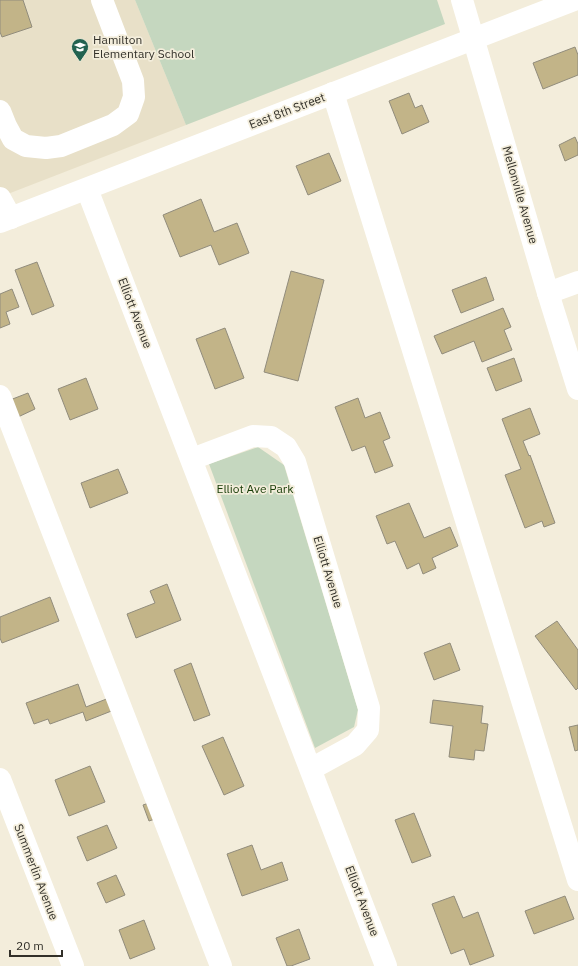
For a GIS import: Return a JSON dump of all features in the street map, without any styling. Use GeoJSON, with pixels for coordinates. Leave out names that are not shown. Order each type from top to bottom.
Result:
{"type":"FeatureCollection","features":[{"type":"Feature","properties":{"kind":"street"},"geometry":{"type":"LineString","coordinates":[[0,111],[13,139],[26,146],[46,148],[61,146],[112,125],[128,114],[134,97],[133,81],[102,0]]}},
{"type":"Feature","properties":{"kind":"street","name":"Mellonville Avenue"},"geometry":{"type":"LineString","coordinates":[[462,0],[548,294],[578,389]]}},
{"type":"Feature","properties":{"kind":"street","name":"East 8th Street"},"geometry":{"type":"LineString","coordinates":[[6,220],[574,0]]}},
{"type":"Feature","properties":{"kind":"street"},"geometry":{"type":"LineString","coordinates":[[333,93],[578,880]]}},
{"type":"Feature","properties":{"kind":"street","name":"Elliott Avenue"},"geometry":{"type":"LineString","coordinates":[[87,189],[386,966]]}},
{"type":"Feature","properties":{"kind":"street"},"geometry":{"type":"LineString","coordinates":[[0,198],[6,220]]}},
{"type":"Feature","properties":{"kind":"street"},"geometry":{"type":"LineString","coordinates":[[548,294],[578,282]]}},
{"type":"Feature","properties":{"kind":"street"},"geometry":{"type":"LineString","coordinates":[[0,396],[220,966]]}},
{"type":"Feature","properties":{"kind":"street","name":"Elliott Avenue"},"geometry":{"type":"LineString","coordinates":[[192,459],[253,436],[271,436],[286,447],[295,462],[369,708],[368,730],[355,745],[311,769]]}},
{"type":"Feature","properties":{"kind":"street","name":"Summerlin Avenue"},"geometry":{"type":"LineString","coordinates":[[0,779],[73,966]]}},
{"type":"Feature","properties":{"kind":"shaded area","name":"Hamilton Elementary School"},"geometry":{"type":"Polygon","coordinates":[[[0,0],[135,0],[186,125],[0,197],[0,0]]]}},
{"type":"Feature","properties":{"kind":"green space"},"geometry":{"type":"Polygon","coordinates":[[[135,0],[437,0],[445,24],[186,125],[135,0]]]}},
{"type":"Feature","properties":{"kind":"green space","name":"Elliot Ave Park"},"geometry":{"type":"Polygon","coordinates":[[[258,447],[284,465],[358,710],[354,727],[315,748],[209,464],[258,447]]]}},
{"type":"Feature","properties":{"kind":"building"},"geometry":{"type":"Polygon","coordinates":[[[0,0],[23,0],[32,27],[2,37],[0,32],[0,0]]]}},
{"type":"Feature","properties":{"kind":"building"},"geometry":{"type":"Polygon","coordinates":[[[575,47],[578,55],[578,75],[543,89],[533,63],[575,47]]]}},
{"type":"Feature","properties":{"kind":"building"},"geometry":{"type":"Polygon","coordinates":[[[409,93],[415,108],[422,105],[429,122],[402,134],[389,101],[409,93]]]}},
{"type":"Feature","properties":{"kind":"building"},"geometry":{"type":"Polygon","coordinates":[[[575,137],[578,144],[578,155],[565,161],[559,145],[575,137]]]}},
{"type":"Feature","properties":{"kind":"building"},"geometry":{"type":"Polygon","coordinates":[[[329,153],[341,181],[308,195],[296,166],[329,153]]]}},
{"type":"Feature","properties":{"kind":"building"},"geometry":{"type":"Polygon","coordinates":[[[201,199],[214,232],[237,223],[249,253],[219,265],[211,245],[180,257],[163,215],[201,199]]]}},
{"type":"Feature","properties":{"kind":"building"},"geometry":{"type":"Polygon","coordinates":[[[37,262],[54,306],[32,315],[15,270],[37,262]]]}},
{"type":"Feature","properties":{"kind":"building"},"geometry":{"type":"Polygon","coordinates":[[[291,271],[324,280],[298,381],[264,372],[291,271]]]}},
{"type":"Feature","properties":{"kind":"building"},"geometry":{"type":"Polygon","coordinates":[[[486,277],[494,300],[461,313],[452,290],[486,277]]]}},
{"type":"Feature","properties":{"kind":"building"},"geometry":{"type":"Polygon","coordinates":[[[12,289],[19,307],[6,312],[10,324],[0,328],[0,294],[12,289]]]}},
{"type":"Feature","properties":{"kind":"building"},"geometry":{"type":"Polygon","coordinates":[[[503,308],[511,327],[504,330],[512,350],[482,362],[474,341],[442,354],[434,336],[503,308]]]}},
{"type":"Feature","properties":{"kind":"building"},"geometry":{"type":"Polygon","coordinates":[[[225,328],[244,378],[215,389],[196,339],[225,328]]]}},
{"type":"Feature","properties":{"kind":"building"},"geometry":{"type":"Polygon","coordinates":[[[514,358],[522,381],[496,391],[487,368],[514,358]]]}},
{"type":"Feature","properties":{"kind":"building"},"geometry":{"type":"Polygon","coordinates":[[[86,378],[98,409],[70,420],[58,389],[86,378]]]}},
{"type":"Feature","properties":{"kind":"building"},"geometry":{"type":"Polygon","coordinates":[[[28,393],[35,409],[18,417],[10,400],[28,393]]]}},
{"type":"Feature","properties":{"kind":"building"},"geometry":{"type":"Polygon","coordinates":[[[358,398],[365,418],[380,412],[390,438],[383,441],[393,466],[375,473],[365,446],[352,451],[335,407],[358,398]]]}},
{"type":"Feature","properties":{"kind":"building"},"geometry":{"type":"Polygon","coordinates":[[[530,408],[540,434],[523,441],[529,456],[530,455],[555,523],[544,527],[542,521],[525,528],[505,475],[521,469],[502,419],[530,408]]]}},
{"type":"Feature","properties":{"kind":"building"},"geometry":{"type":"Polygon","coordinates":[[[118,469],[128,493],[90,508],[81,483],[118,469]]]}},
{"type":"Feature","properties":{"kind":"building"},"geometry":{"type":"Polygon","coordinates":[[[409,503],[424,538],[450,527],[458,546],[432,558],[436,568],[423,574],[419,563],[407,569],[395,541],[387,544],[376,516],[409,503]]]}},
{"type":"Feature","properties":{"kind":"building"},"geometry":{"type":"Polygon","coordinates":[[[167,584],[181,620],[136,638],[127,614],[155,603],[150,591],[167,584]]]}},
{"type":"Feature","properties":{"kind":"building"},"geometry":{"type":"Polygon","coordinates":[[[50,597],[59,621],[2,643],[0,638],[0,617],[50,597]]]}},
{"type":"Feature","properties":{"kind":"building"},"geometry":{"type":"Polygon","coordinates":[[[557,621],[578,650],[578,688],[576,690],[535,636],[557,621]]]}},
{"type":"Feature","properties":{"kind":"building"},"geometry":{"type":"Polygon","coordinates":[[[450,643],[460,670],[434,680],[424,653],[450,643]]]}},
{"type":"Feature","properties":{"kind":"building"},"geometry":{"type":"Polygon","coordinates":[[[191,663],[210,715],[194,721],[174,670],[191,663]]]}},
{"type":"Feature","properties":{"kind":"building"},"geometry":{"type":"Polygon","coordinates":[[[78,684],[86,707],[109,698],[114,710],[86,721],[83,712],[50,724],[48,719],[34,724],[26,703],[78,684]]]}},
{"type":"Feature","properties":{"kind":"building"},"geometry":{"type":"Polygon","coordinates":[[[433,700],[483,706],[481,723],[488,724],[484,751],[475,750],[474,760],[449,757],[453,726],[430,723],[433,700]]]}},
{"type":"Feature","properties":{"kind":"building"},"geometry":{"type":"Polygon","coordinates":[[[578,725],[578,750],[575,751],[569,727],[578,725]]]}},
{"type":"Feature","properties":{"kind":"building"},"geometry":{"type":"Polygon","coordinates":[[[223,737],[244,786],[224,795],[202,746],[223,737]]]}},
{"type":"Feature","properties":{"kind":"building"},"geometry":{"type":"Polygon","coordinates":[[[90,766],[105,802],[69,816],[55,780],[90,766]]]}},
{"type":"Feature","properties":{"kind":"building"},"geometry":{"type":"Polygon","coordinates":[[[152,802],[158,818],[149,821],[143,805],[152,802]]]}},
{"type":"Feature","properties":{"kind":"building"},"geometry":{"type":"Polygon","coordinates":[[[414,813],[431,856],[412,863],[395,820],[414,813]]]}},
{"type":"Feature","properties":{"kind":"building"},"geometry":{"type":"Polygon","coordinates":[[[107,825],[117,848],[87,861],[77,837],[107,825]]]}},
{"type":"Feature","properties":{"kind":"building"},"geometry":{"type":"Polygon","coordinates":[[[252,845],[261,870],[282,862],[288,880],[242,896],[227,854],[252,845]]]}},
{"type":"Feature","properties":{"kind":"building"},"geometry":{"type":"Polygon","coordinates":[[[116,875],[125,895],[106,903],[97,883],[116,875]]]}},
{"type":"Feature","properties":{"kind":"building"},"geometry":{"type":"Polygon","coordinates":[[[454,896],[463,918],[478,912],[494,956],[470,965],[464,949],[451,954],[432,904],[454,896]]]}},
{"type":"Feature","properties":{"kind":"building"},"geometry":{"type":"Polygon","coordinates":[[[565,896],[574,919],[534,934],[525,911],[565,896]]]}},
{"type":"Feature","properties":{"kind":"building"},"geometry":{"type":"Polygon","coordinates":[[[144,920],[155,949],[130,959],[119,930],[144,920]]]}},
{"type":"Feature","properties":{"kind":"building"},"geometry":{"type":"Polygon","coordinates":[[[299,929],[310,959],[287,966],[276,938],[299,929]]]}},
{"type":"Feature","properties":{"kind":"place","name":"Hamilton Elementary School"},"geometry":{"type":"Point","coordinates":[80,62]}}]}
